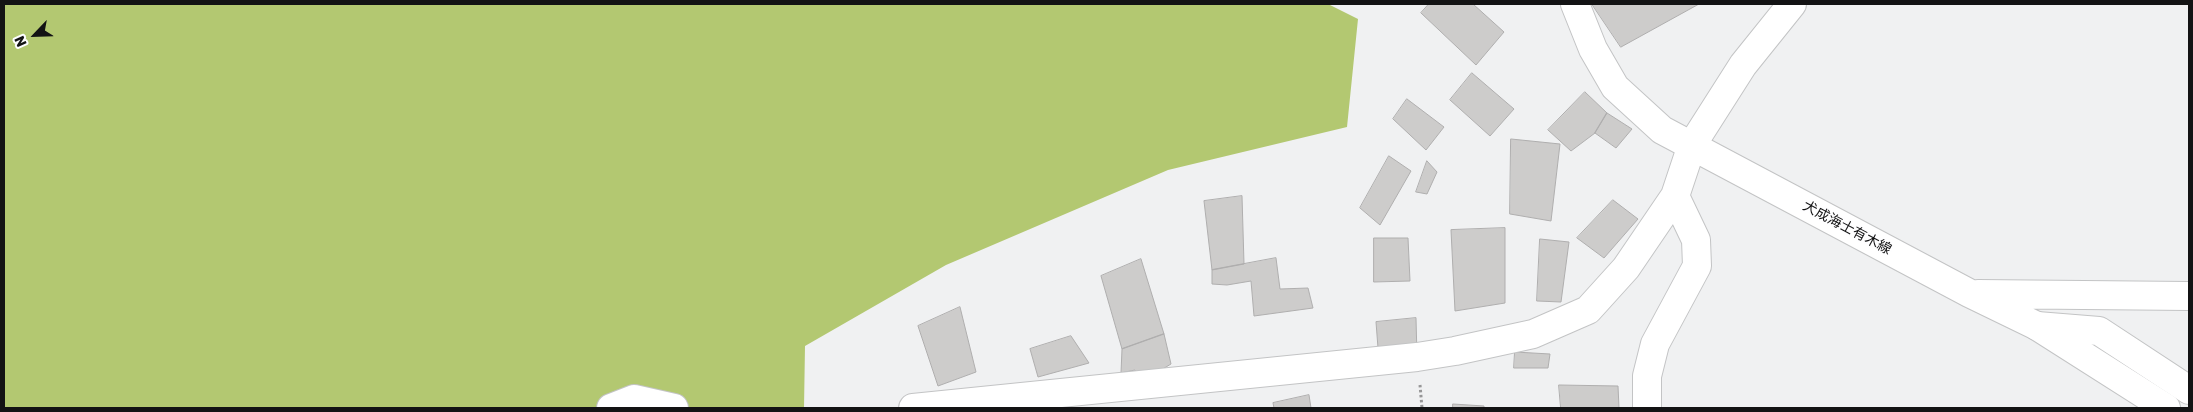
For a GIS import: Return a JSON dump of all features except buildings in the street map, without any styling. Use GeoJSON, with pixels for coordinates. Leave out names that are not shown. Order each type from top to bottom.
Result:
{"type":"FeatureCollection","features":[{"type":"Feature","properties":{"kind":"street","name":"犬成海士有木線"},"geometry":{"type":"LineString","coordinates":[[1574,4],[1593,49],[1615,87],[1662,130],[1970,293],[2037,326],[2166,408]]}},
{"type":"Feature","properties":{"kind":"street"},"geometry":{"type":"LineString","coordinates":[[913,408],[1455,352],[1533,334],[1588,310],[1626,268],[1676,196],[1692,145],[1743,65],[1792,4]]}},
{"type":"Feature","properties":{"kind":"street"},"geometry":{"type":"LineString","coordinates":[[1647,408],[1647,376],[1655,344],[1697,266],[1696,240],[1676,196]]}},
{"type":"Feature","properties":{"kind":"street"},"geometry":{"type":"LineString","coordinates":[[1970,293],[2189,296]]}},
{"type":"Feature","properties":{"kind":"street"},"geometry":{"type":"LineString","coordinates":[[2037,326],[2099,331],[2189,390]]}},
{"type":"Feature","properties":{"kind":"street"},"geometry":{"type":"LineString","coordinates":[[611,408],[634,399],[674,408]]}},
{"type":"Feature","properties":{"kind":"green space"},"geometry":{"type":"Polygon","coordinates":[[[4,4],[1328,4],[1358,19],[1347,127],[1168,170],[946,265],[805,346],[804,408],[4,408],[4,4]]]}}]}
